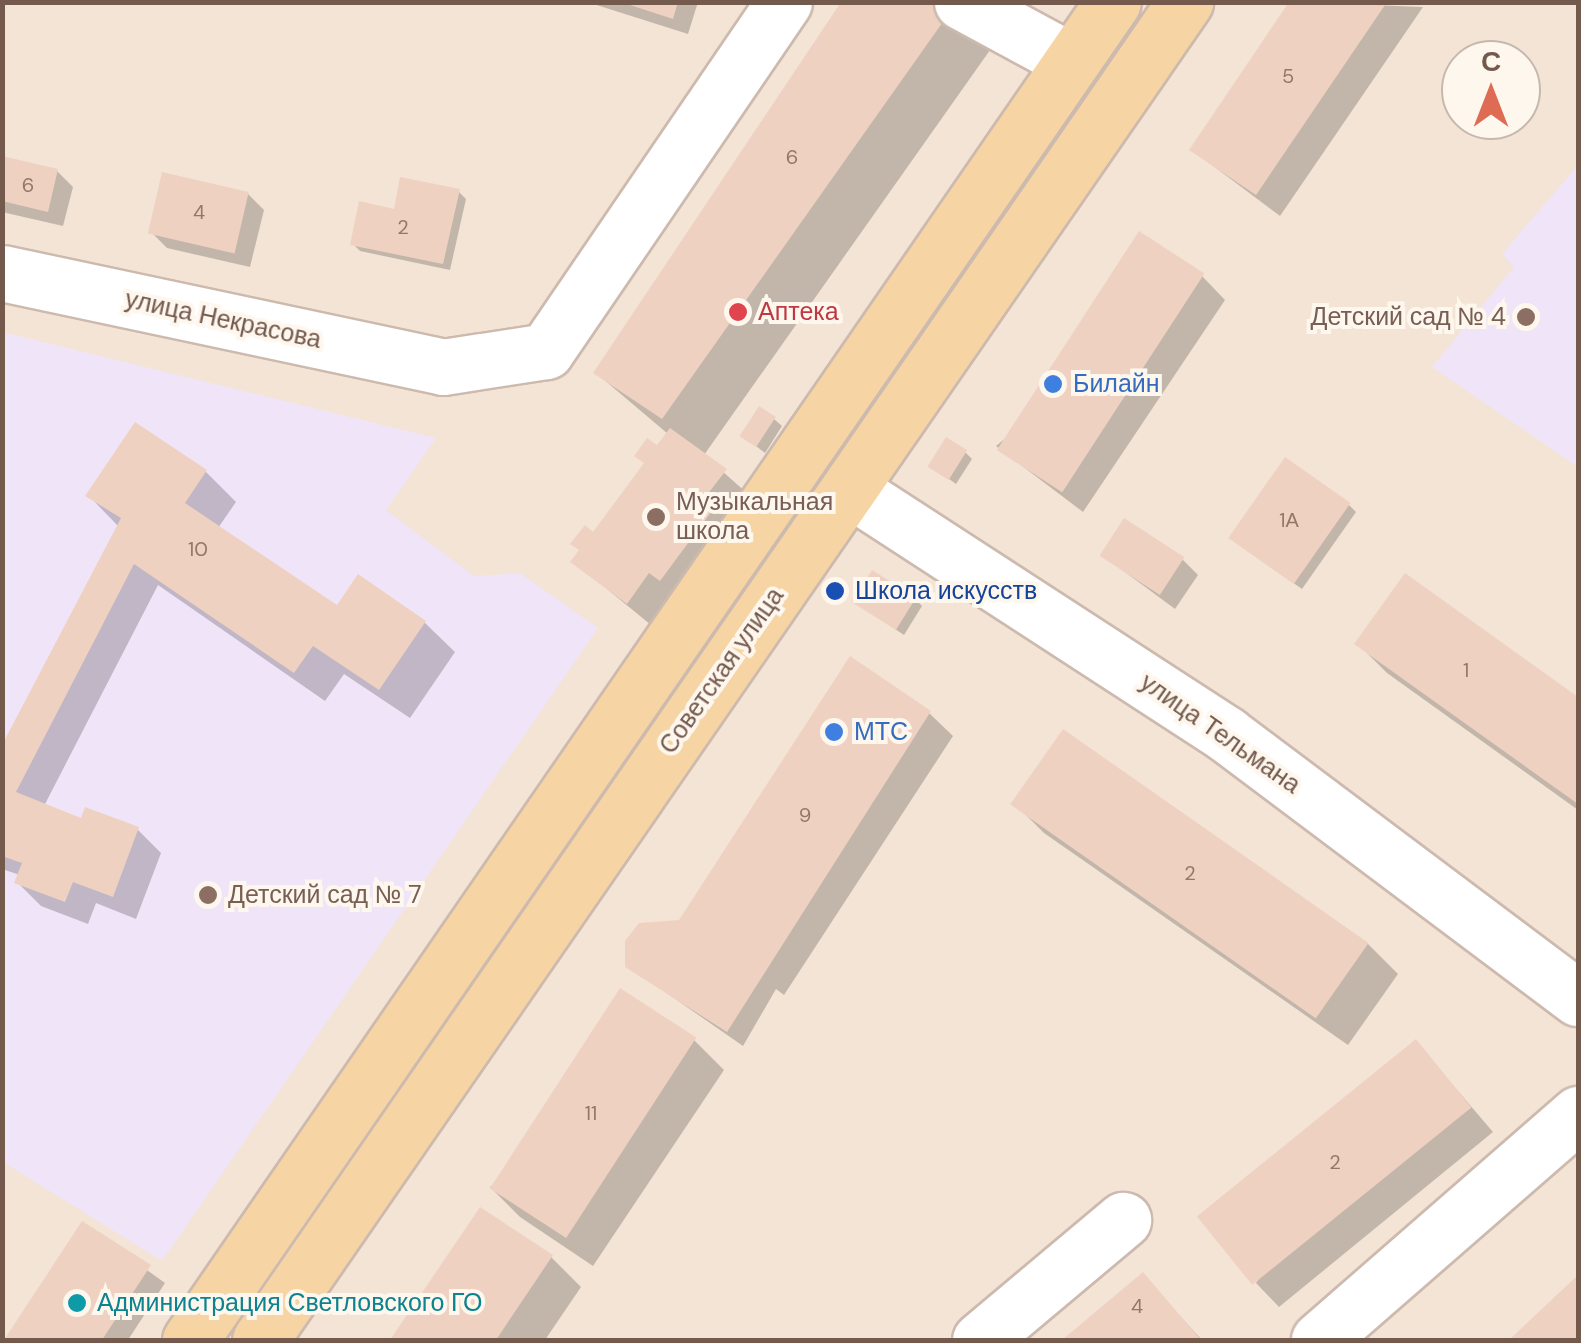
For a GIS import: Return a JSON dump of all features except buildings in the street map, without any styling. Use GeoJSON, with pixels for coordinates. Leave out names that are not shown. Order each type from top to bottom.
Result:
{"type":"FeatureCollection","features":[{"type":"Feature","properties":{"kind":"main road"},"geometry":{"type":"LineString","coordinates":[[190,1340],[1113,2]]}},
{"type":"Feature","properties":{"kind":"main road","name":"Советская улица"},"geometry":{"type":"LineString","coordinates":[[260,1340],[1185,2]]}},
{"type":"Feature","properties":{"kind":"street","name":"улица Некрасова"},"geometry":{"type":"LineString","coordinates":[[2,273],[443,366],[546,350],[784,2]]}},
{"type":"Feature","properties":{"kind":"street"},"geometry":{"type":"LineString","coordinates":[[962,2],[1072,62]]}},
{"type":"Feature","properties":{"kind":"street","name":"улица Тельмана"},"geometry":{"type":"LineString","coordinates":[[849,489],[1226,734],[1578,998]]}},
{"type":"Feature","properties":{"kind":"street"},"geometry":{"type":"LineString","coordinates":[[1320,1340],[1578,1114]]}},
{"type":"Feature","properties":{"kind":"street"},"geometry":{"type":"LineString","coordinates":[[980,1340],[1123,1220]]}},
{"type":"Feature","properties":{"kind":"shaded area"},"geometry":{"type":"Polygon","coordinates":[[[3,3],[1578,3],[1578,1340],[3,1340],[3,3]]]}},
{"type":"Feature","properties":{"kind":"shaded area","name":"Детский сад № 4"},"geometry":{"type":"Polygon","coordinates":[[[1578,165],[1578,467],[1432,367],[1514,267],[1502,254],[1578,165]]]}},
{"type":"Feature","properties":{"kind":"shaded area","name":"Детский сад № 7"},"geometry":{"type":"Polygon","coordinates":[[[2,332],[436,438],[386,510],[474,576],[520,573],[598,628],[162,1261],[3,1162],[2,332]]]}},
{"type":"Feature","properties":{"kind":"place","name":"Аптека"},"geometry":{"type":"Point","coordinates":[738,312]}},
{"type":"Feature","properties":{"kind":"place","name":"Детский сад № 4"},"geometry":{"type":"Point","coordinates":[1526,317]}},
{"type":"Feature","properties":{"kind":"place","name":"Билайн"},"geometry":{"type":"Point","coordinates":[1053,384]}},
{"type":"Feature","properties":{"kind":"place","name":"Музыкальная школа"},"geometry":{"type":"Point","coordinates":[656,517]}},
{"type":"Feature","properties":{"kind":"place","name":"Школа искусств"},"geometry":{"type":"Point","coordinates":[835,591]}},
{"type":"Feature","properties":{"kind":"place","name":"МТС"},"geometry":{"type":"Point","coordinates":[834,732]}},
{"type":"Feature","properties":{"kind":"place","name":"Детский сад № 7"},"geometry":{"type":"Point","coordinates":[208,895]}},
{"type":"Feature","properties":{"kind":"place","name":"Администрация Светловского ГО"},"geometry":{"type":"Point","coordinates":[77,1303]}}]}
